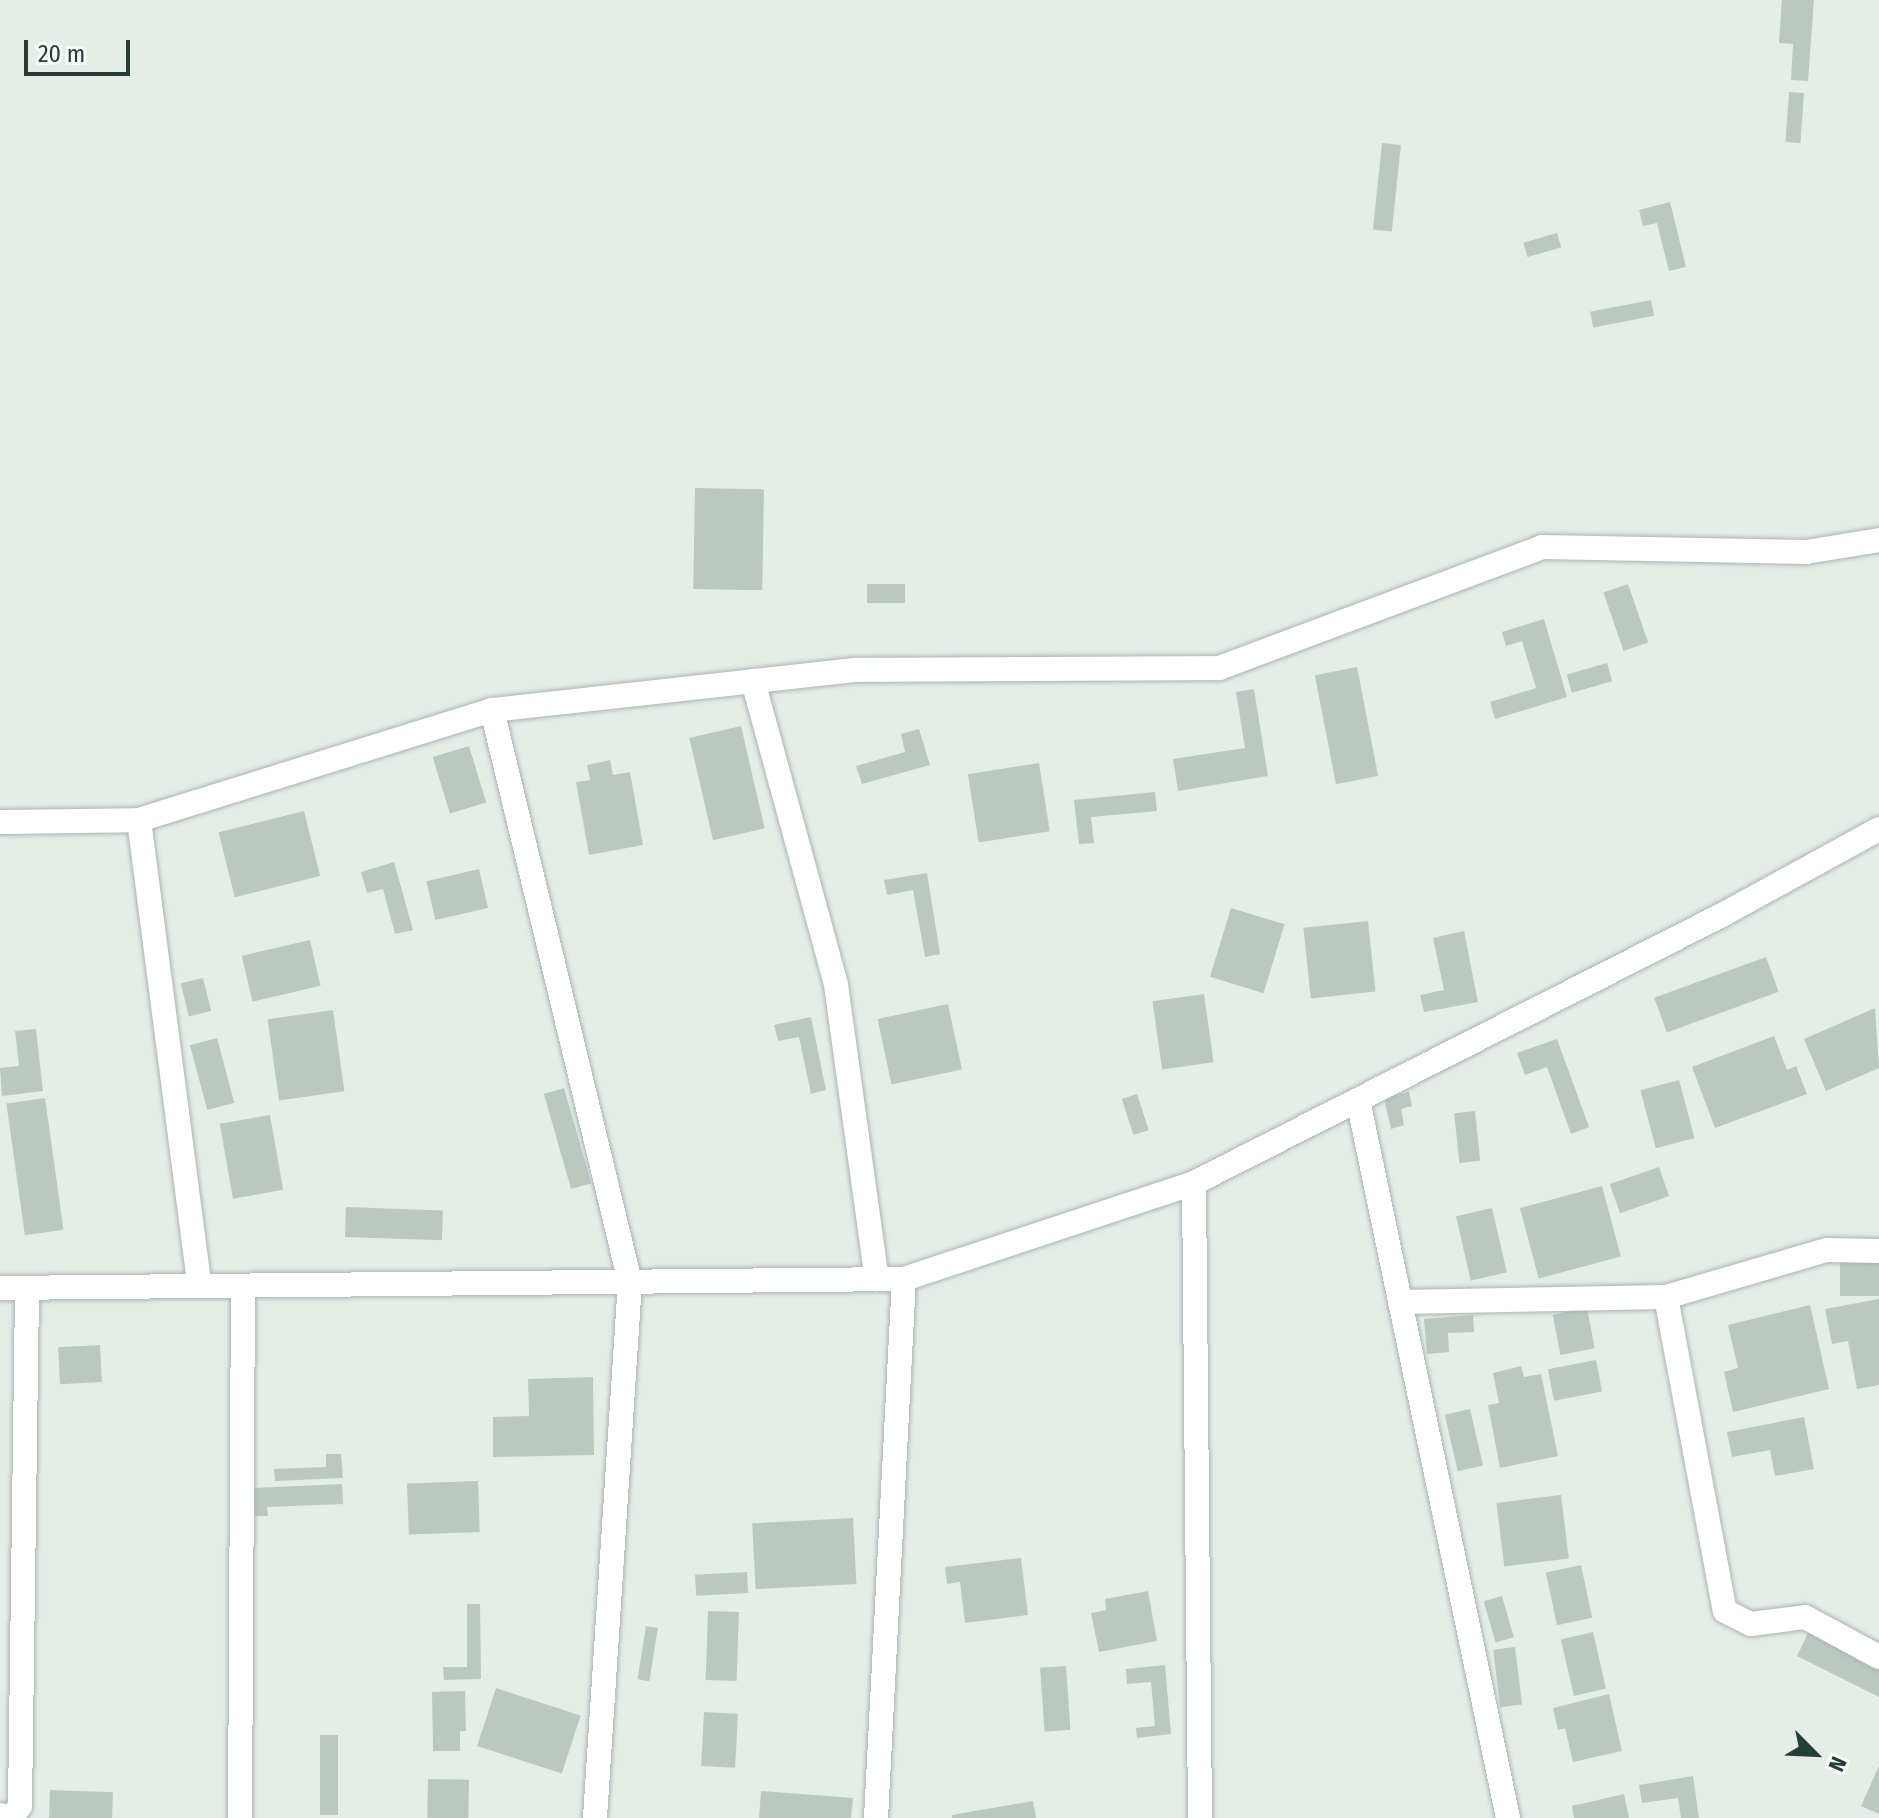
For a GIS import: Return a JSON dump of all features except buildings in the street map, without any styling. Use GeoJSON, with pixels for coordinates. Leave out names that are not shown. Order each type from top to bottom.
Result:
{"type":"FeatureCollection","features":[{"type":"Feature","properties":{"kind":"street"},"geometry":{"type":"LineString","coordinates":[[0,822],[139,820],[492,710],[854,670],[1219,668],[1542,547],[1806,552],[1879,540]]}},
{"type":"Feature","properties":{"kind":"street"},"geometry":{"type":"LineString","coordinates":[[753,681],[836,985],[877,1279]]}},
{"type":"Feature","properties":{"kind":"street"},"geometry":{"type":"LineString","coordinates":[[492,710],[630,1282],[595,1818]]}},
{"type":"Feature","properties":{"kind":"street"},"geometry":{"type":"LineString","coordinates":[[139,820],[199,1285]]}},
{"type":"Feature","properties":{"kind":"street"},"geometry":{"type":"LineString","coordinates":[[0,1288],[904,1279],[1194,1183],[1722,915],[1879,829]]}},
{"type":"Feature","properties":{"kind":"street"},"geometry":{"type":"LineString","coordinates":[[1358,1100],[1508,1818]]}},
{"type":"Feature","properties":{"kind":"street"},"geometry":{"type":"LineString","coordinates":[[1194,1183],[1200,1818]]}},
{"type":"Feature","properties":{"kind":"street"},"geometry":{"type":"LineString","coordinates":[[1400,1302],[1666,1297],[1827,1250],[1879,1251]]}},
{"type":"Feature","properties":{"kind":"street"},"geometry":{"type":"LineString","coordinates":[[876,1818],[904,1279]]}},
{"type":"Feature","properties":{"kind":"street"},"geometry":{"type":"LineString","coordinates":[[240,1818],[243,1286]]}},
{"type":"Feature","properties":{"kind":"street"},"geometry":{"type":"LineString","coordinates":[[0,1815],[11,1818],[20,1806],[27,1289]]}},
{"type":"Feature","properties":{"kind":"street"},"geometry":{"type":"LineString","coordinates":[[1666,1297],[1725,1611],[1751,1624],[1805,1617],[1879,1657]]}}]}
